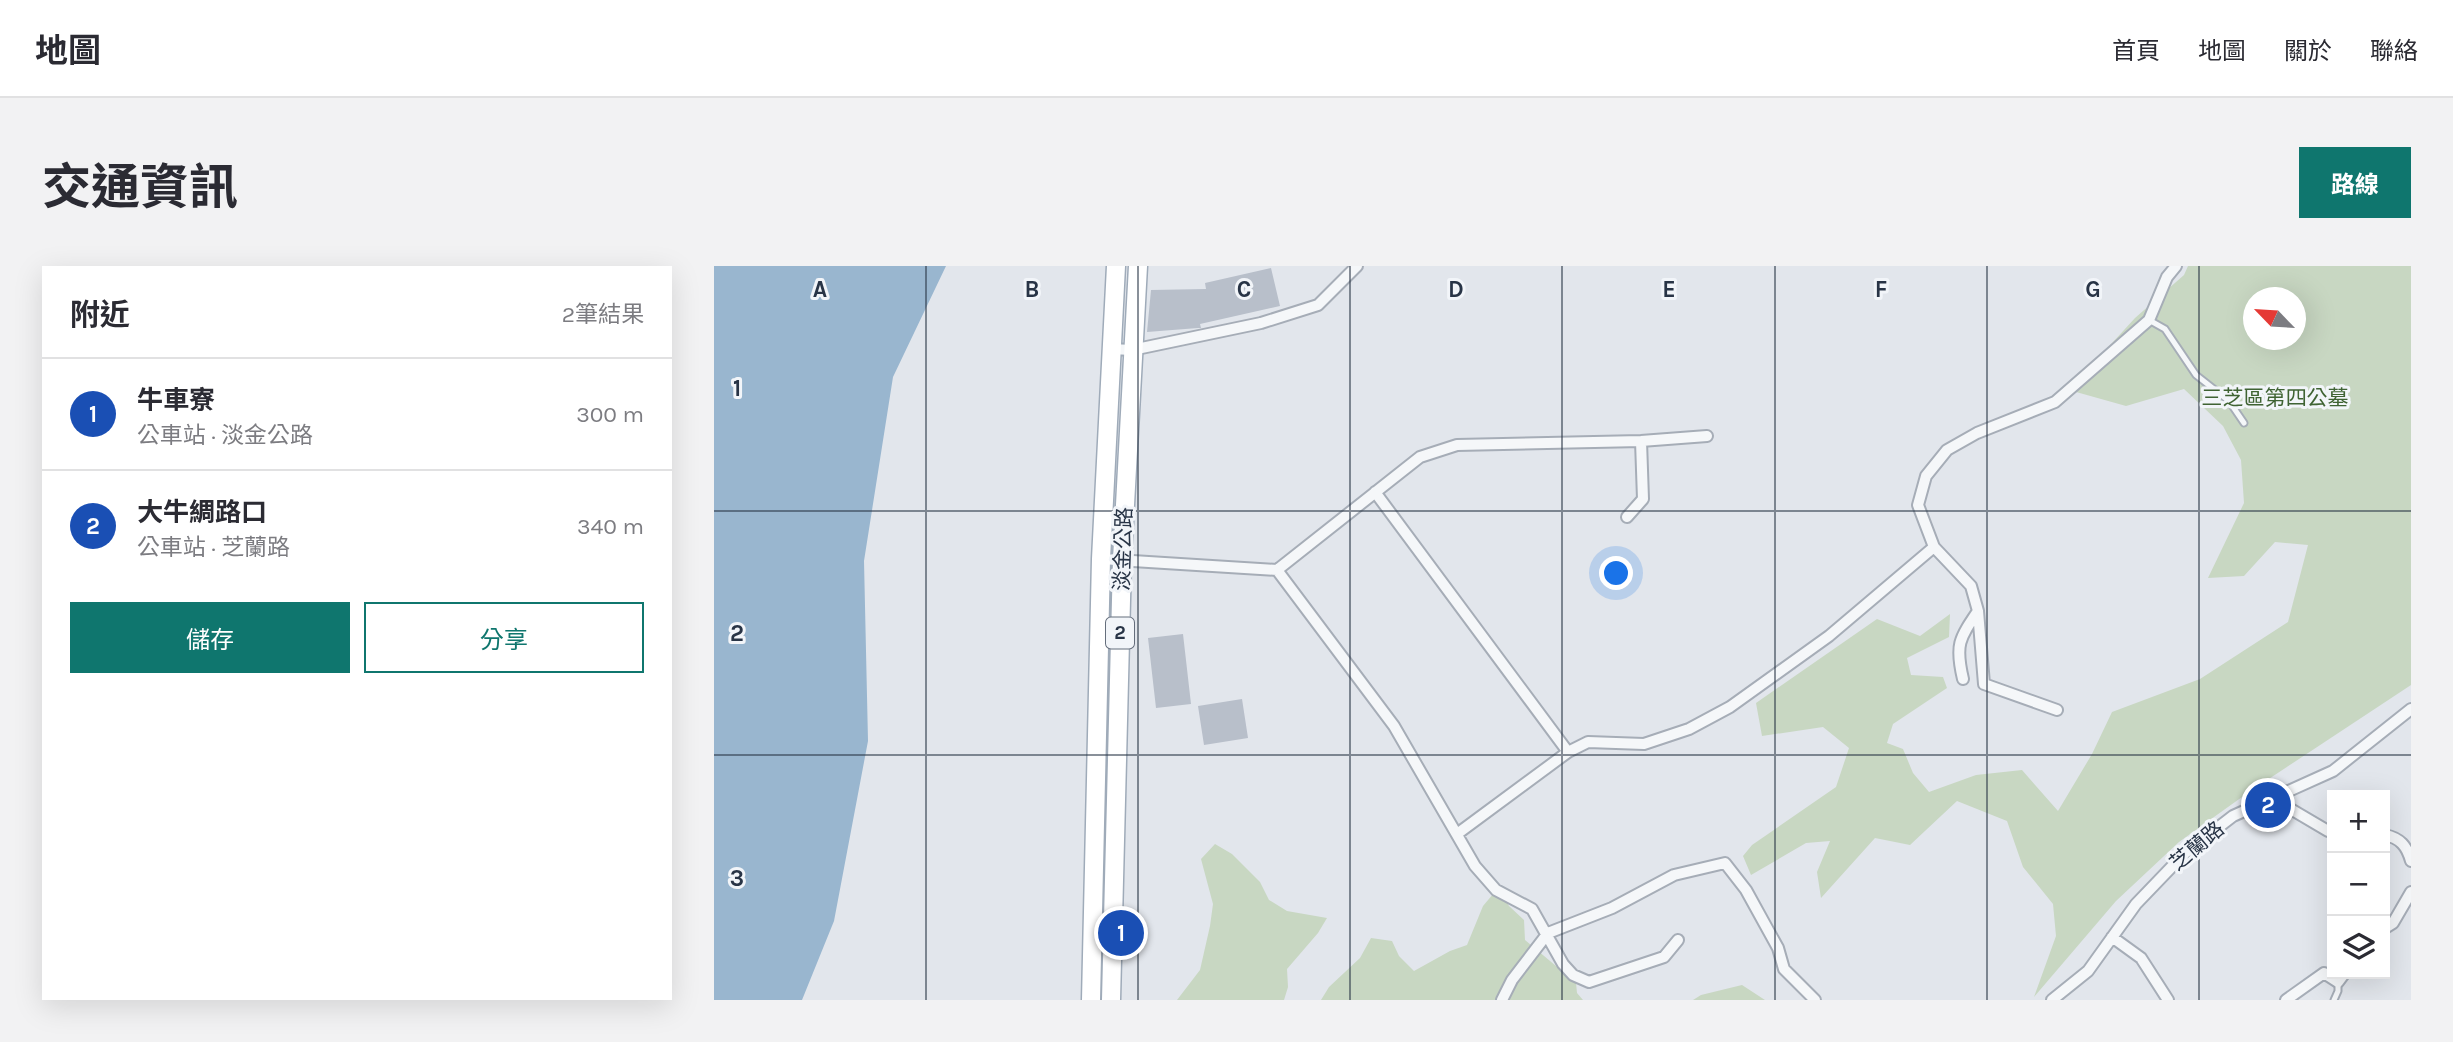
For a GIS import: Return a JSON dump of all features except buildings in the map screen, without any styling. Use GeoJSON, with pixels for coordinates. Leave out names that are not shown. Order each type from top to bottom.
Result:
{"type":"FeatureCollection","features":[{"type":"Feature","properties":{"kind":"main road","name":"淡金公路"},"geometry":{"type":"LineString","coordinates":[[1091,1000],[1101,559],[1116,266]]}},
{"type":"Feature","properties":{"kind":"main road","name":"淡金公路"},"geometry":{"type":"LineString","coordinates":[[1111,1000],[1122,560],[1138,266]]}},
{"type":"Feature","properties":{"kind":"street"},"geometry":{"type":"LineString","coordinates":[[1111,349],[1132,349],[1261,323],[1318,305],[1357,266]]}},
{"type":"Feature","properties":{"kind":"street"},"geometry":{"type":"LineString","coordinates":[[2057,710],[1984,684],[1978,611],[1970,586],[1934,547],[1918,505],[1926,476],[1947,450],[1977,433],[2055,402],[2149,320],[2167,277],[2176,266]]}},
{"type":"Feature","properties":{"kind":"street"},"geometry":{"type":"LineString","coordinates":[[1101,559],[1277,570],[1420,457],[1457,445],[1707,436]]}},
{"type":"Feature","properties":{"kind":"street"},"geometry":{"type":"LineString","coordinates":[[1627,517],[1643,499],[1641,440]]}},
{"type":"Feature","properties":{"kind":"street"},"geometry":{"type":"LineString","coordinates":[[1375,492],[1568,752]]}},
{"type":"Feature","properties":{"kind":"street"},"geometry":{"type":"LineString","coordinates":[[1457,834],[1568,752],[1588,742],[1644,744],[1689,729],[1730,707],[1829,636],[1934,547]]}},
{"type":"Feature","properties":{"kind":"street"},"geometry":{"type":"LineString","coordinates":[[1277,570],[1394,726],[1475,866],[1496,890],[1532,909],[1548,933],[1563,964],[1573,975],[1589,982],[1664,957],[1678,940]]}},
{"type":"Feature","properties":{"kind":"street"},"geometry":{"type":"LineString","coordinates":[[1963,679],[1957,656],[1963,633],[1978,611]]}},
{"type":"Feature","properties":{"kind":"street","name":"芝蘭路"},"geometry":{"type":"LineString","coordinates":[[2052,1000],[2088,971],[2136,904],[2185,853],[2233,816],[2333,771],[2411,709]]}},
{"type":"Feature","properties":{"kind":"street"},"geometry":{"type":"LineString","coordinates":[[2272,798],[2327,829]]}},
{"type":"Feature","properties":{"kind":"street"},"geometry":{"type":"LineString","coordinates":[[2390,836],[2404,843],[2411,861]]}},
{"type":"Feature","properties":{"kind":"street"},"geometry":{"type":"LineString","coordinates":[[1502,1000],[1512,980],[1548,933],[1612,908],[1674,875],[1725,863],[1746,890],[1778,948],[1784,969],[1815,1000]]}},
{"type":"Feature","properties":{"kind":"street"},"geometry":{"type":"LineString","coordinates":[[2390,925],[2411,892]]}},
{"type":"Feature","properties":{"kind":"street"},"geometry":{"type":"LineString","coordinates":[[2112,937],[2141,958],[2168,1000]]}},
{"type":"Feature","properties":{"kind":"street"},"geometry":{"type":"LineString","coordinates":[[2286,1000],[2324,973],[2327,974]]}},
{"type":"Feature","properties":{"kind":"lane"},"geometry":{"type":"LineString","coordinates":[[2149,320],[2165,329],[2196,375],[2229,401],[2244,422]]}},
{"type":"Feature","properties":{"kind":"lane"},"geometry":{"type":"LineString","coordinates":[[2334,1000],[2341,979]]}},
{"type":"Feature","properties":{"kind":"green space","name":"三芝區第四公墓"},"geometry":{"type":"Polygon","coordinates":[[[2188,266],[2411,266],[2411,685],[2249,792],[2179,842],[2116,901],[2034,997],[2056,936],[2053,904],[2023,867],[2007,821],[1957,801],[1910,845],[1875,838],[1821,898],[1817,872],[1830,841],[1806,843],[1751,875],[1743,856],[1752,845],[1836,787],[1849,748],[1823,727],[1762,736],[1756,703],[1877,619],[1920,636],[1950,614],[1949,637],[1907,658],[1911,675],[1943,677],[1947,688],[1893,724],[1887,743],[1903,749],[1913,773],[1929,792],[1976,775],[2022,770],[2058,811],[2092,754],[2112,712],[2200,679],[2288,622],[2308,545],[2275,542],[2244,576],[2208,578],[2244,503],[2241,460],[2223,426],[2184,389],[2126,406],[2069,390],[2135,318],[2184,275],[2188,266]]]}},
{"type":"Feature","properties":{"kind":"green space"},"geometry":{"type":"Polygon","coordinates":[[[1215,844],[1232,854],[1260,882],[1269,900],[1287,911],[1327,918],[1318,933],[1287,969],[1288,987],[1284,1000],[1177,1000],[1200,970],[1213,904],[1201,859],[1215,844]]]}},
{"type":"Feature","properties":{"kind":"green space"},"geometry":{"type":"Polygon","coordinates":[[[1499,887],[1509,906],[1524,920],[1525,940],[1556,966],[1575,973],[1577,993],[1583,1000],[1321,1000],[1329,987],[1360,958],[1371,938],[1392,941],[1399,956],[1414,971],[1450,951],[1467,945],[1483,906],[1499,887]]]}},
{"type":"Feature","properties":{"kind":"green space"},"geometry":{"type":"Polygon","coordinates":[[[1742,985],[1765,1000],[1693,1000],[1701,995],[1742,985]]]}},
{"type":"Feature","properties":{"kind":"water"},"geometry":{"type":"Polygon","coordinates":[[[714,266],[946,266],[893,377],[864,561],[868,741],[834,921],[802,1000],[714,1000],[714,266]]]}},
{"type":"Feature","properties":{"kind":"place","name":"大牛綢路口"},"geometry":{"type":"Point","coordinates":[2268,805]}},
{"type":"Feature","properties":{"kind":"place","name":"牛車寮"},"geometry":{"type":"Point","coordinates":[1121,933]}}]}
